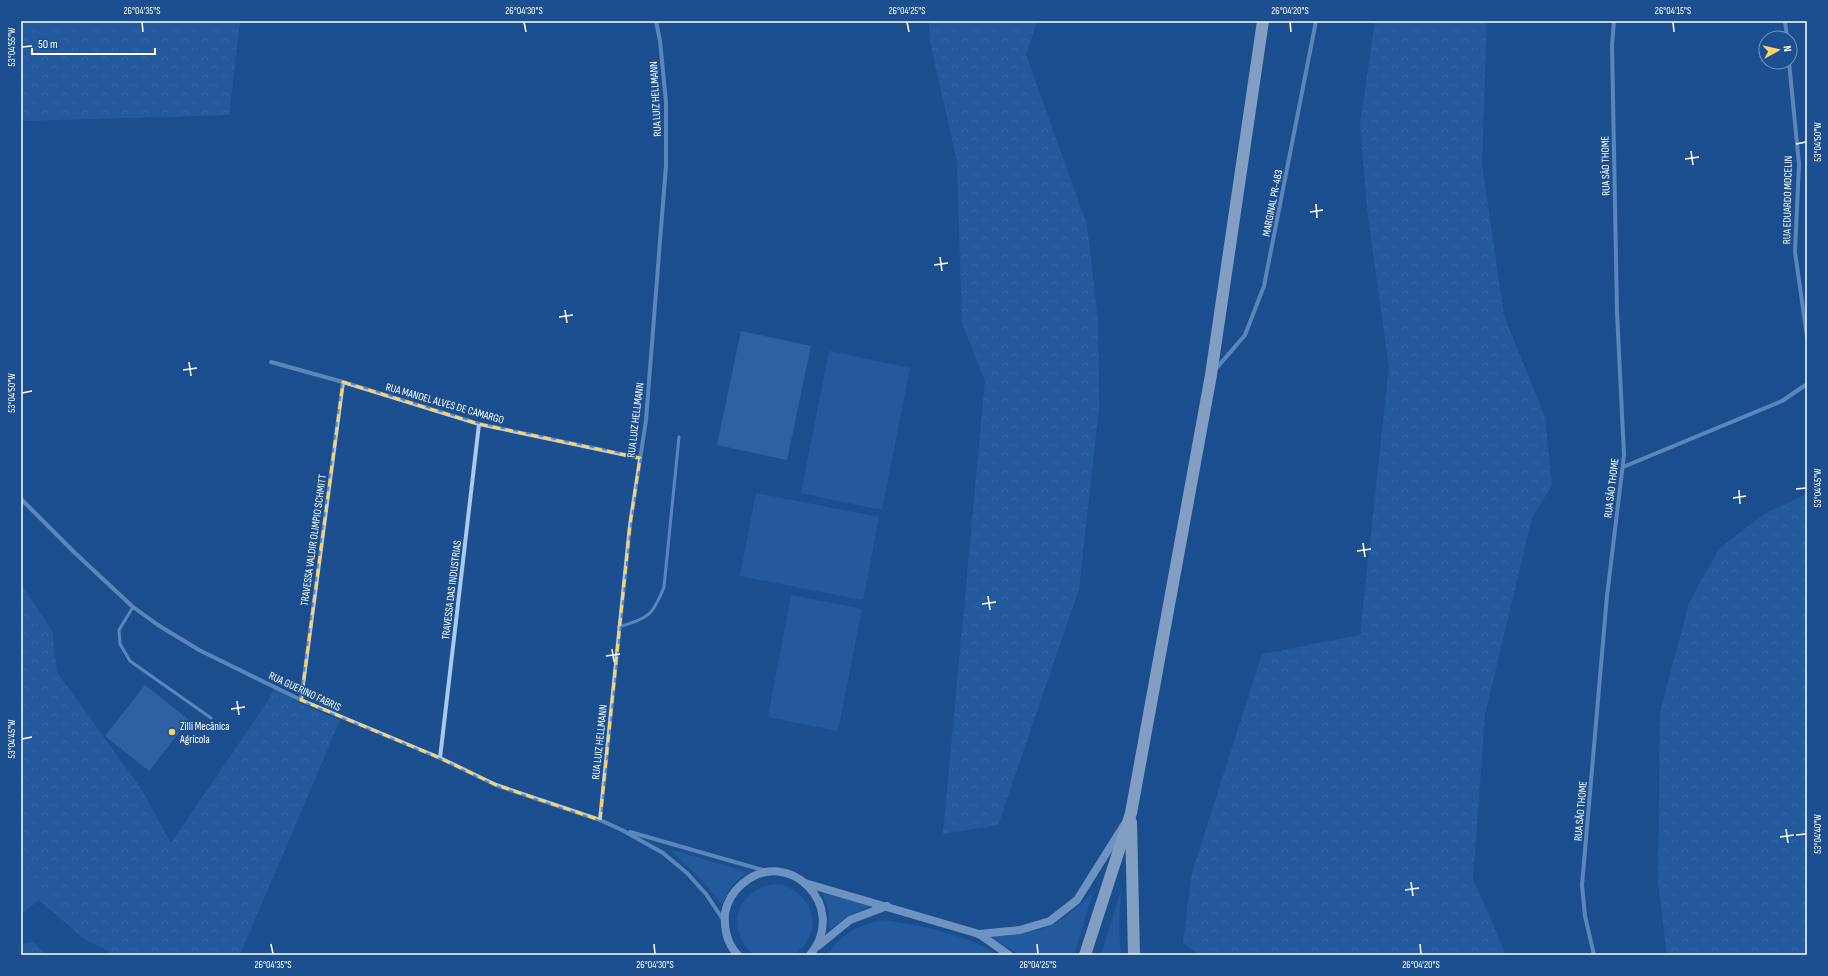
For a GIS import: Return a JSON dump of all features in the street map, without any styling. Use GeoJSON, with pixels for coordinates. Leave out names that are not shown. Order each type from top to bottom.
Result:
{"type":"FeatureCollection","features":[{"type":"Feature","properties":{"kind":"highway"},"geometry":{"type":"LineString","coordinates":[[1085,955],[1131,813],[1211,375],[1263,21]]}},
{"type":"Feature","properties":{"kind":"highway"},"geometry":{"type":"LineString","coordinates":[[1131,813],[1134,955]]}},
{"type":"Feature","properties":{"kind":"street","name":"RUA LUIZ HELLMANN"},"geometry":{"type":"LineString","coordinates":[[600,820],[630,525],[646,420],[666,166],[666,102],[660,41],[656,21]]}},
{"type":"Feature","properties":{"kind":"street","name":"MARGINAL PR-483"},"geometry":{"type":"LineString","coordinates":[[1211,375],[1245,335],[1264,286],[1316,21]]}},
{"type":"Feature","properties":{"kind":"street","name":"RUA SÃO THOME"},"geometry":{"type":"LineString","coordinates":[[1594,955],[1585,916],[1582,885],[1607,596],[1624,455],[1617,312],[1612,53],[1614,21]]}},
{"type":"Feature","properties":{"kind":"street","name":"RUA EDUARDO MOCELIN"},"geometry":{"type":"LineString","coordinates":[[1790,70],[1799,164],[1795,252],[1807,337]]}},
{"type":"Feature","properties":{"kind":"street","name":"RUA MANOEL ALVES DE CAMARGO"},"geometry":{"type":"LineString","coordinates":[[271,362],[343,382],[479,424],[640,458]]}},
{"type":"Feature","properties":{"kind":"street","name":"TRAVESSA VALDIR OLIMPIO SCHMITT"},"geometry":{"type":"LineString","coordinates":[[301,700],[343,382]]}},
{"type":"Feature","properties":{"kind":"street"},"geometry":{"type":"LineString","coordinates":[[1623,467],[1782,401],[1807,384]]}},
{"type":"Feature","properties":{"kind":"street","name":"TRAVESSA DAS INDUSTRIAS"},"geometry":{"type":"LineString","coordinates":[[440,758],[479,424]]}},
{"type":"Feature","properties":{"kind":"street","name":"RUA GUERINO FABRIS"},"geometry":{"type":"LineString","coordinates":[[21,499],[75,553],[133,607],[158,625],[199,650],[301,700],[440,758],[496,785],[600,820],[622,830]]}},
{"type":"Feature","properties":{"kind":"street"},"geometry":{"type":"LineString","coordinates":[[979,934],[1020,930],[1050,921],[1077,900],[1131,813]]}},
{"type":"Feature","properties":{"kind":"street"},"geometry":{"type":"LineString","coordinates":[[622,830],[770,872]]}},
{"type":"Feature","properties":{"kind":"street"},"geometry":{"type":"LineString","coordinates":[[622,830],[663,853],[687,873],[706,894],[724,922],[731,955]]}},
{"type":"Feature","properties":{"kind":"street"},"geometry":{"type":"LineString","coordinates":[[724,922],[730,898],[737,888],[752,877],[770,872],[782,872],[794,876],[805,883],[813,891],[819,902],[823,913],[824,925],[816,948]]}},
{"type":"Feature","properties":{"kind":"street"},"geometry":{"type":"LineString","coordinates":[[805,883],[979,934],[1009,955]]}},
{"type":"Feature","properties":{"kind":"street"},"geometry":{"type":"LineString","coordinates":[[810,955],[816,948],[850,920],[887,906]]}},
{"type":"Feature","properties":{"kind":"street"},"geometry":{"type":"LineString","coordinates":[[728,941],[738,955]]}},
{"type":"Feature","properties":{"kind":"lane"},"geometry":{"type":"LineString","coordinates":[[619,627],[645,619],[657,605],[664,587],[679,437]]}},
{"type":"Feature","properties":{"kind":"lane"},"geometry":{"type":"LineString","coordinates":[[133,607],[119,630],[120,644],[130,661],[211,718]]}},
{"type":"Feature","properties":{"kind":"highlighted area"},"geometry":{"type":"Polygon","coordinates":[[[343,382],[479,424],[640,458],[630,525],[600,820],[496,785],[440,758],[301,700],[343,382]]]}},
{"type":"Feature","properties":{"kind":"green space"},"geometry":{"type":"Polygon","coordinates":[[[21,21],[240,21],[229,115],[21,121],[21,21]]]}},
{"type":"Feature","properties":{"kind":"green space"},"geometry":{"type":"Polygon","coordinates":[[[929,21],[1037,21],[1026,55],[1087,225],[1098,321],[1099,407],[1079,589],[998,825],[943,834],[985,381],[962,323],[957,161],[930,42],[929,21]]]}},
{"type":"Feature","properties":{"kind":"green space"},"geometry":{"type":"Polygon","coordinates":[[[1375,21],[1487,21],[1482,165],[1504,316],[1545,417],[1552,485],[1532,518],[1485,714],[1473,879],[1506,955],[1201,955],[1183,943],[1192,873],[1262,654],[1360,635],[1389,367],[1367,209],[1360,125],[1375,21]]]}},
{"type":"Feature","properties":{"kind":"green space"},"geometry":{"type":"Polygon","coordinates":[[[829,351],[910,368],[882,510],[801,493],[829,351]]]}},
{"type":"Feature","properties":{"kind":"green space"},"geometry":{"type":"Polygon","coordinates":[[[756,493],[879,517],[863,600],[740,576],[756,493]]]}},
{"type":"Feature","properties":{"kind":"green space"},"geometry":{"type":"Polygon","coordinates":[[[1807,494],[1807,955],[1667,955],[1658,882],[1660,712],[1689,603],[1719,549],[1764,514],[1807,494]]]}},
{"type":"Feature","properties":{"kind":"green space"},"geometry":{"type":"Polygon","coordinates":[[[21,584],[52,631],[57,672],[142,790],[171,843],[268,701],[274,688],[299,703],[340,720],[240,955],[115,955],[83,938],[39,900],[46,894],[21,861],[21,584]]]}},
{"type":"Feature","properties":{"kind":"green space"},"geometry":{"type":"Polygon","coordinates":[[[791,595],[862,609],[838,731],[768,717],[791,595]]]}},
{"type":"Feature","properties":{"kind":"green space"},"geometry":{"type":"Polygon","coordinates":[[[669,849],[747,872],[731,886],[722,904],[700,878],[669,849]]]}},
{"type":"Feature","properties":{"kind":"green space"},"geometry":{"type":"Polygon","coordinates":[[[21,861],[47,894],[21,914],[21,861]]]}},
{"type":"Feature","properties":{"kind":"green space"},"geometry":{"type":"Polygon","coordinates":[[[778,884],[791,889],[807,904],[812,914],[810,935],[804,946],[794,955],[756,955],[747,948],[739,934],[737,924],[738,913],[742,904],[757,890],[778,884]]]}},
{"type":"Feature","properties":{"kind":"green space"},"geometry":{"type":"Polygon","coordinates":[[[1121,890],[1119,931],[1121,955],[1101,955],[1121,890]]]}},
{"type":"Feature","properties":{"kind":"green space"},"geometry":{"type":"Polygon","coordinates":[[[1093,892],[1074,955],[1020,955],[991,937],[1023,933],[1048,926],[1070,914],[1093,892]]]}},
{"type":"Feature","properties":{"kind":"green space"},"geometry":{"type":"Polygon","coordinates":[[[822,893],[873,905],[848,916],[829,930],[829,910],[822,893]]]}},
{"type":"Feature","properties":{"kind":"green space"},"geometry":{"type":"Polygon","coordinates":[[[884,920],[928,928],[957,936],[997,955],[828,955],[838,941],[852,931],[867,924],[884,920]]]}},
{"type":"Feature","properties":{"kind":"green space"},"geometry":{"type":"Polygon","coordinates":[[[33,942],[48,955],[21,955],[21,944],[33,942]]]}},
{"type":"Feature","properties":{"kind":"building"},"geometry":{"type":"Polygon","coordinates":[[[741,331],[811,346],[787,460],[717,445],[741,331]]]}},
{"type":"Feature","properties":{"kind":"building"},"geometry":{"type":"Polygon","coordinates":[[[145,685],[189,720],[149,771],[105,736],[145,685]]]}},
{"type":"Feature","properties":{"kind":"place","name":"Zilli Mecânica Agrícola"},"geometry":{"type":"Point","coordinates":[172,732]}}]}
